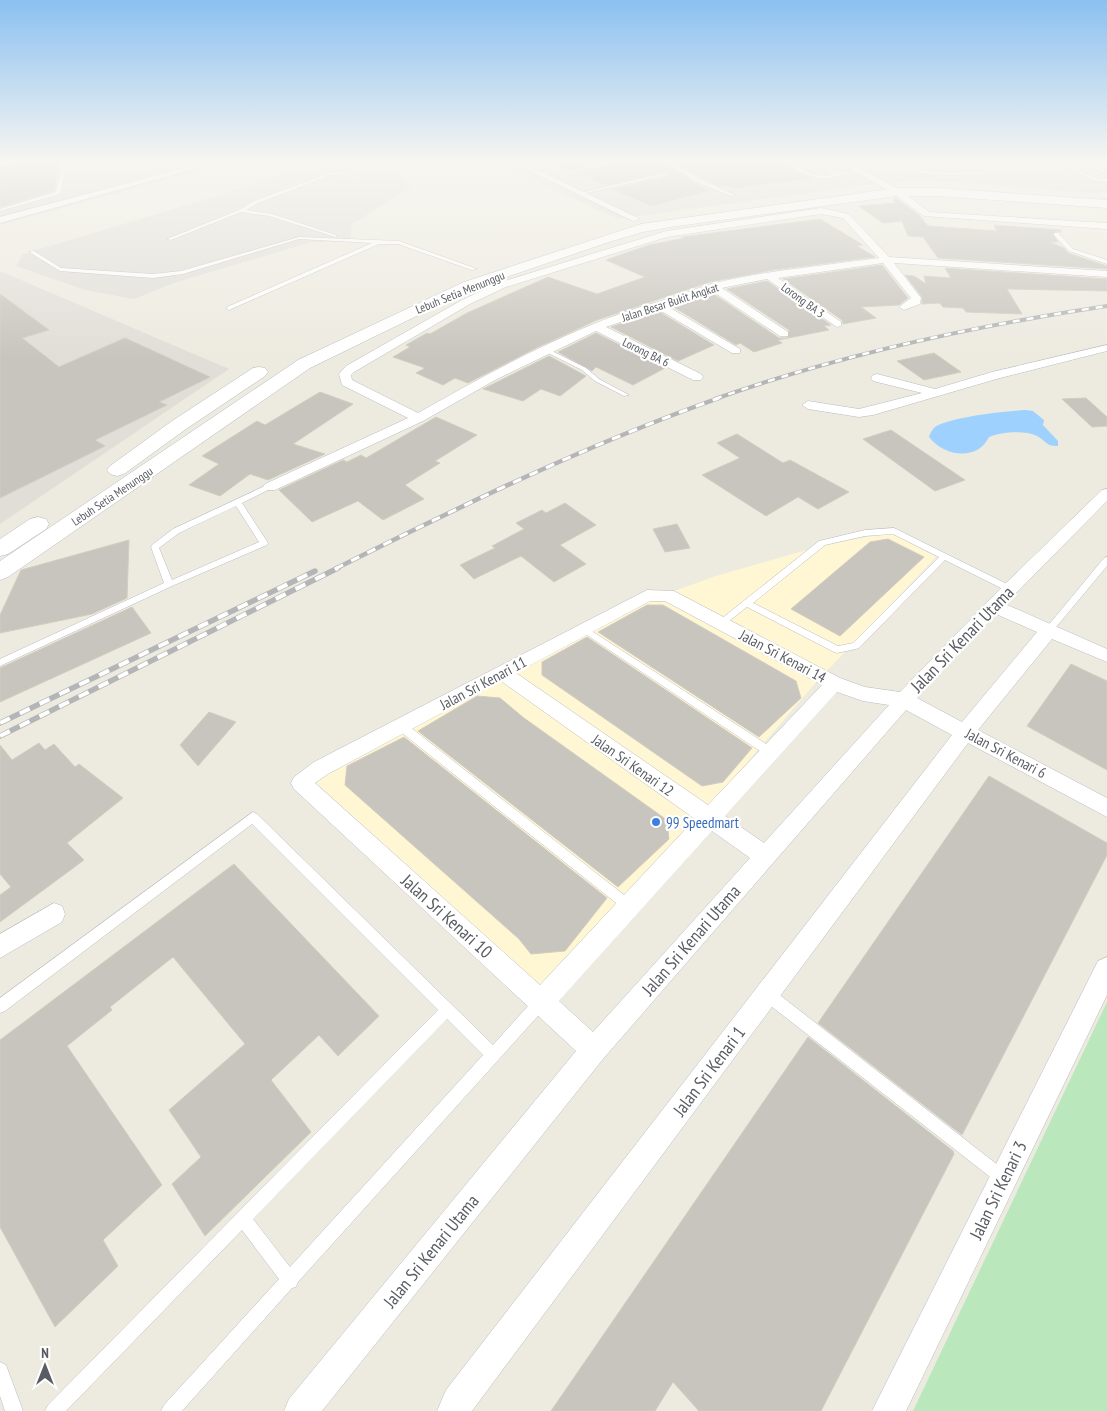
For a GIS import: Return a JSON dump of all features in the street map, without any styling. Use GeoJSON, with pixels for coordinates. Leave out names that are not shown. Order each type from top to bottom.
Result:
{"type":"FeatureCollection","features":[{"type":"Feature","properties":{"kind":"street","name":"Lebuh Setia Menunggu"},"geometry":{"type":"LineString","coordinates":[[425,289],[474,269],[606,227]]}},
{"type":"Feature","properties":{"kind":"street","name":"Lebuh Setia Menunggu"},"geometry":{"type":"LineString","coordinates":[[0,572],[304,364],[469,285],[650,227]]}},
{"type":"Feature","properties":{"kind":"street"},"geometry":{"type":"LineString","coordinates":[[418,418],[346,382],[346,374],[350,368],[502,284],[646,239],[705,227]]}},
{"type":"Feature","properties":{"kind":"street"},"geometry":{"type":"LineString","coordinates":[[856,227],[886,260],[916,298],[916,302],[904,307]]}},
{"type":"Feature","properties":{"kind":"street","name":"Jalan Besar Bukit Angkat"},"geometry":{"type":"LineString","coordinates":[[270,487],[418,418],[493,376],[596,327],[713,287],[769,276],[886,260],[1107,274]]}},
{"type":"Feature","properties":{"kind":"street","name":"Lorong BA 3"},"geometry":{"type":"LineString","coordinates":[[769,276],[837,324]]}},
{"type":"Feature","properties":{"kind":"street"},"geometry":{"type":"LineString","coordinates":[[713,287],[784,334]]}},
{"type":"Feature","properties":{"kind":"street"},"geometry":{"type":"LineString","coordinates":[[658,305],[736,351]]}},
{"type":"Feature","properties":{"kind":"street","name":"Lorong BA 6"},"geometry":{"type":"LineString","coordinates":[[596,327],[697,377]]}},
{"type":"Feature","properties":{"kind":"street"},"geometry":{"type":"LineString","coordinates":[[291,354],[326,336]]}},
{"type":"Feature","properties":{"kind":"street"},"geometry":{"type":"LineString","coordinates":[[808,405],[859,413],[873,412],[996,374],[1107,348]]}},
{"type":"Feature","properties":{"kind":"street","name":"Lebuh Setia Menunggu"},"geometry":{"type":"LineString","coordinates":[[107,477],[178,425],[274,363]]}},
{"type":"Feature","properties":{"kind":"street"},"geometry":{"type":"LineString","coordinates":[[877,378],[938,393]]}},
{"type":"Feature","properties":{"kind":"street","name":"Jalan Sri Kenari Utama"},"geometry":{"type":"LineString","coordinates":[[301,1411],[594,1050],[904,700],[1002,597],[1107,493]]}},
{"type":"Feature","properties":{"kind":"street","name":"Lebuh Setia Menunggu"},"geometry":{"type":"LineString","coordinates":[[0,549],[52,514]]}},
{"type":"Feature","properties":{"kind":"street","name":"Jalan Sri Kenari 14"},"geometry":{"type":"LineString","coordinates":[[668,595],[834,683],[863,694],[904,700]]}},
{"type":"Feature","properties":{"kind":"street","name":"Jalan Sri Kenari 11"},"geometry":{"type":"LineString","coordinates":[[301,783],[321,768],[647,596],[668,595]]}},
{"type":"Feature","properties":{"kind":"street"},"geometry":{"type":"LineString","coordinates":[[1002,597],[1049,630],[1107,656]]}},
{"type":"Feature","properties":{"kind":"street","name":"Jalan Sri Kenari 1"},"geometry":{"type":"LineString","coordinates":[[454,1411],[458,1402],[966,731],[1049,630]]}},
{"type":"Feature","properties":{"kind":"street","name":"Jalan Sri Kenari 12"},"geometry":{"type":"LineString","coordinates":[[502,673],[765,856]]}},
{"type":"Feature","properties":{"kind":"street"},"geometry":{"type":"LineString","coordinates":[[541,1002],[834,683]]}},
{"type":"Feature","properties":{"kind":"street","name":"Jalan Sri Kenari 6"},"geometry":{"type":"LineString","coordinates":[[904,700],[966,731],[1107,808]]}},
{"type":"Feature","properties":{"kind":"street","name":"Jalan Sri Kenari 10"},"geometry":{"type":"LineString","coordinates":[[301,783],[594,1050]]}},
{"type":"Feature","properties":{"kind":"street"},"geometry":{"type":"LineString","coordinates":[[0,948],[54,914]]}},
{"type":"Feature","properties":{"kind":"street","name":"Jalan Sri Kenari 3"},"geometry":{"type":"LineString","coordinates":[[889,1411],[1107,970]]}},
{"type":"Feature","properties":{"kind":"lane"},"geometry":{"type":"LineString","coordinates":[[169,239],[199,227]]}},
{"type":"Feature","properties":{"kind":"lane"},"geometry":{"type":"LineString","coordinates":[[306,227],[347,240]]}},
{"type":"Feature","properties":{"kind":"lane"},"geometry":{"type":"LineString","coordinates":[[1056,234],[1071,250],[1107,262]]}},
{"type":"Feature","properties":{"kind":"lane"},"geometry":{"type":"LineString","coordinates":[[32,252],[60,269],[153,276],[181,274],[299,238],[399,243],[474,269]]}},
{"type":"Feature","properties":{"kind":"lane"},"geometry":{"type":"LineString","coordinates":[[229,308],[379,242]]}},
{"type":"Feature","properties":{"kind":"lane"},"geometry":{"type":"LineString","coordinates":[[546,350],[584,369],[597,380],[626,395]]}},
{"type":"Feature","properties":{"kind":"lane"},"geometry":{"type":"LineString","coordinates":[[169,584],[155,546],[176,530],[270,487]]}},
{"type":"Feature","properties":{"kind":"lane"},"geometry":{"type":"LineString","coordinates":[[0,663],[169,584],[264,543],[238,503]]}},
{"type":"Feature","properties":{"kind":"lane"},"geometry":{"type":"LineString","coordinates":[[721,623],[822,543],[865,532],[894,531],[943,557],[1002,597]]}},
{"type":"Feature","properties":{"kind":"lane"},"geometry":{"type":"LineString","coordinates":[[746,603],[837,650],[848,649],[856,646],[943,557]]}},
{"type":"Feature","properties":{"kind":"lane"},"geometry":{"type":"LineString","coordinates":[[1049,630],[1107,560]]}},
{"type":"Feature","properties":{"kind":"lane"},"geometry":{"type":"LineString","coordinates":[[584,629],[770,752]]}},
{"type":"Feature","properties":{"kind":"lane"},"geometry":{"type":"LineString","coordinates":[[402,726],[629,906]]}},
{"type":"Feature","properties":{"kind":"lane"},"geometry":{"type":"LineString","coordinates":[[0,1006],[253,817],[493,1056]]}},
{"type":"Feature","properties":{"kind":"lane"},"geometry":{"type":"LineString","coordinates":[[767,994],[1004,1178]]}},
{"type":"Feature","properties":{"kind":"lane"},"geometry":{"type":"LineString","coordinates":[[170,1411],[290,1281],[541,1002]]}},
{"type":"Feature","properties":{"kind":"lane"},"geometry":{"type":"LineString","coordinates":[[54,1411],[446,1011]]}},
{"type":"Feature","properties":{"kind":"lane"},"geometry":{"type":"LineString","coordinates":[[243,1219],[290,1281]]}},
{"type":"Feature","properties":{"kind":"lane"},"geometry":{"type":"LineString","coordinates":[[0,1371],[14,1411]]}},
{"type":"Feature","properties":{"kind":"shaded area"},"geometry":{"type":"Polygon","coordinates":[[[114,227],[352,227],[350,242],[312,242],[177,282],[134,299],[85,290],[16,266],[23,254],[114,227]]]}},
{"type":"Feature","properties":{"kind":"shaded area"},"geometry":{"type":"Polygon","coordinates":[[[0,271],[229,369],[0,524],[0,271]]]}},
{"type":"Feature","properties":{"kind":"shaded area"},"geometry":{"type":"Polygon","coordinates":[[[892,533],[936,557],[818,680],[708,808],[540,986],[314,781],[652,599],[716,576],[831,543],[892,533]]]}},
{"type":"Feature","properties":{"kind":"green space"},"geometry":{"type":"Polygon","coordinates":[[[1107,1002],[1107,1411],[913,1411],[1107,1002]]]}},
{"type":"Feature","properties":{"kind":"water"},"geometry":{"type":"Polygon","coordinates":[[[1033,411],[1044,420],[1043,425],[1058,441],[1058,446],[1049,445],[1032,434],[1013,432],[989,437],[984,445],[977,450],[960,454],[943,449],[929,437],[935,427],[953,420],[993,413],[1033,411]]]}},
{"type":"Feature","properties":{"kind":"building"},"geometry":{"type":"Polygon","coordinates":[[[760,227],[833,227],[863,245],[857,246],[875,257],[773,270],[710,282],[597,320],[536,348],[468,383],[455,378],[443,385],[416,373],[425,368],[393,357],[410,347],[406,345],[427,333],[430,334],[467,313],[548,277],[597,294],[645,277],[606,260],[649,245],[685,238],[682,237],[760,227]]]}},
{"type":"Feature","properties":{"kind":"building"},"geometry":{"type":"Polygon","coordinates":[[[904,227],[940,227],[997,231],[995,227],[1019,227],[1061,230],[1061,233],[1058,231],[1052,233],[1058,242],[1050,242],[1064,248],[1068,253],[1107,266],[1107,269],[938,258],[923,237],[908,236],[904,227]]]}},
{"type":"Feature","properties":{"kind":"building"},"geometry":{"type":"Polygon","coordinates":[[[882,265],[908,298],[899,305],[861,307],[876,318],[843,324],[842,320],[783,279],[882,265]]]}},
{"type":"Feature","properties":{"kind":"building"},"geometry":{"type":"Polygon","coordinates":[[[945,268],[1107,279],[1107,291],[1007,289],[1022,314],[966,312],[963,308],[943,307],[940,303],[922,304],[922,297],[905,275],[914,276],[926,284],[924,276],[951,278],[945,268]]]}},
{"type":"Feature","properties":{"kind":"building"},"geometry":{"type":"Polygon","coordinates":[[[767,281],[831,325],[824,326],[829,330],[778,340],[782,343],[754,352],[740,343],[736,345],[672,306],[712,293],[779,338],[788,338],[789,330],[727,289],[767,281]]]}},
{"type":"Feature","properties":{"kind":"building"},"geometry":{"type":"Polygon","coordinates":[[[0,294],[49,330],[22,338],[59,367],[125,338],[210,377],[159,402],[167,405],[95,440],[105,446],[0,498],[0,294]]]}},
{"type":"Feature","properties":{"kind":"building"},"geometry":{"type":"Polygon","coordinates":[[[658,311],[714,345],[678,361],[611,327],[658,311]]]}},
{"type":"Feature","properties":{"kind":"building"},"geometry":{"type":"Polygon","coordinates":[[[596,333],[665,368],[633,385],[596,367],[592,371],[558,352],[596,333]]]}},
{"type":"Feature","properties":{"kind":"building"},"geometry":{"type":"Polygon","coordinates":[[[934,353],[961,372],[924,380],[897,361],[934,353]]]}},
{"type":"Feature","properties":{"kind":"building"},"geometry":{"type":"Polygon","coordinates":[[[549,356],[586,376],[560,396],[541,389],[523,401],[483,389],[549,356]]]}},
{"type":"Feature","properties":{"kind":"building"},"geometry":{"type":"Polygon","coordinates":[[[320,392],[353,404],[293,444],[325,454],[268,480],[250,474],[220,496],[189,485],[219,464],[202,456],[257,421],[265,425],[320,392]]]}},
{"type":"Feature","properties":{"kind":"building"},"geometry":{"type":"Polygon","coordinates":[[[1086,398],[1107,417],[1107,426],[1092,427],[1062,399],[1086,398]]]}},
{"type":"Feature","properties":{"kind":"building"},"geometry":{"type":"Polygon","coordinates":[[[436,417],[477,435],[435,461],[440,463],[405,485],[424,499],[383,520],[358,501],[312,522],[279,490],[343,460],[347,462],[361,455],[366,458],[436,417]]]}},
{"type":"Feature","properties":{"kind":"building"},"geometry":{"type":"Polygon","coordinates":[[[891,430],[965,480],[935,491],[863,439],[891,430]]]}},
{"type":"Feature","properties":{"kind":"building"},"geometry":{"type":"Polygon","coordinates":[[[737,434],[783,463],[790,460],[849,492],[818,509],[798,497],[766,516],[702,475],[740,458],[717,443],[737,434]]]}},
{"type":"Feature","properties":{"kind":"building"},"geometry":{"type":"Polygon","coordinates":[[[565,503],[596,525],[560,545],[586,564],[554,582],[521,556],[474,579],[460,565],[495,548],[492,546],[524,529],[516,523],[542,510],[546,513],[565,503]]]}},
{"type":"Feature","properties":{"kind":"building"},"geometry":{"type":"Polygon","coordinates":[[[677,524],[690,548],[665,552],[653,529],[677,524]]]}},
{"type":"Feature","properties":{"kind":"building"},"geometry":{"type":"Polygon","coordinates":[[[888,539],[924,557],[840,636],[791,609],[870,542],[888,539]]]}},
{"type":"Feature","properties":{"kind":"building"},"geometry":{"type":"Polygon","coordinates":[[[129,540],[127,598],[92,614],[0,633],[0,615],[21,570],[129,540]]]}},
{"type":"Feature","properties":{"kind":"building"},"geometry":{"type":"Polygon","coordinates":[[[647,605],[663,605],[796,681],[801,698],[759,737],[598,632],[647,605]]]}},
{"type":"Feature","properties":{"kind":"building"},"geometry":{"type":"Polygon","coordinates":[[[132,607],[151,633],[0,702],[0,668],[132,607]]]}},
{"type":"Feature","properties":{"kind":"building"},"geometry":{"type":"Polygon","coordinates":[[[587,637],[752,748],[723,782],[702,786],[542,675],[542,662],[587,637]]]}},
{"type":"Feature","properties":{"kind":"building"},"geometry":{"type":"Polygon","coordinates":[[[1071,664],[1107,681],[1107,770],[1027,726],[1071,664]]]}},
{"type":"Feature","properties":{"kind":"building"},"geometry":{"type":"Polygon","coordinates":[[[477,696],[500,698],[524,718],[667,820],[669,839],[618,887],[418,731],[477,696]]]}},
{"type":"Feature","properties":{"kind":"building"},"geometry":{"type":"Polygon","coordinates":[[[209,712],[236,722],[198,766],[180,745],[209,712]]]}},
{"type":"Feature","properties":{"kind":"building"},"geometry":{"type":"Polygon","coordinates":[[[404,737],[607,898],[565,951],[531,954],[519,939],[345,785],[347,766],[404,737]]]}},
{"type":"Feature","properties":{"kind":"building"},"geometry":{"type":"Polygon","coordinates":[[[39,743],[45,750],[54,744],[75,767],[79,764],[123,798],[67,843],[84,860],[0,922],[0,895],[11,887],[0,874],[0,745],[12,760],[39,743]]]}},
{"type":"Feature","properties":{"kind":"building"},"geometry":{"type":"Polygon","coordinates":[[[989,776],[1107,843],[1107,855],[962,1135],[818,1023],[989,776]]]}},
{"type":"Feature","properties":{"kind":"building"},"geometry":{"type":"Polygon","coordinates":[[[234,864],[379,1016],[338,1056],[319,1035],[271,1080],[311,1132],[205,1236],[172,1184],[201,1157],[169,1110],[245,1044],[173,957],[110,1007],[112,1010],[67,1046],[162,1185],[103,1240],[118,1266],[55,1327],[0,1227],[0,1040],[234,864]]]}},
{"type":"Feature","properties":{"kind":"building"},"geometry":{"type":"Polygon","coordinates":[[[808,1037],[953,1151],[954,1154],[821,1411],[699,1411],[673,1382],[655,1411],[551,1411],[808,1037]]]}},
{"type":"Feature","properties":{"kind":"railway"},"geometry":{"type":"LineString","coordinates":[[715,399],[811,368],[909,343],[958,332],[1107,306]]}},
{"type":"Feature","properties":{"kind":"railway"},"geometry":{"type":"LineString","coordinates":[[335,569],[429,522],[572,456],[669,416],[719,398]]}},
{"type":"Feature","properties":{"kind":"railway"},"geometry":{"type":"LineString","coordinates":[[0,736],[338,568]]}},
{"type":"Feature","properties":{"kind":"railway"},"geometry":{"type":"LineString","coordinates":[[0,723],[315,571]]}},
{"type":"Feature","properties":{"kind":"place","name":"99 Speedmart"},"geometry":{"type":"Point","coordinates":[656,822]}}]}
